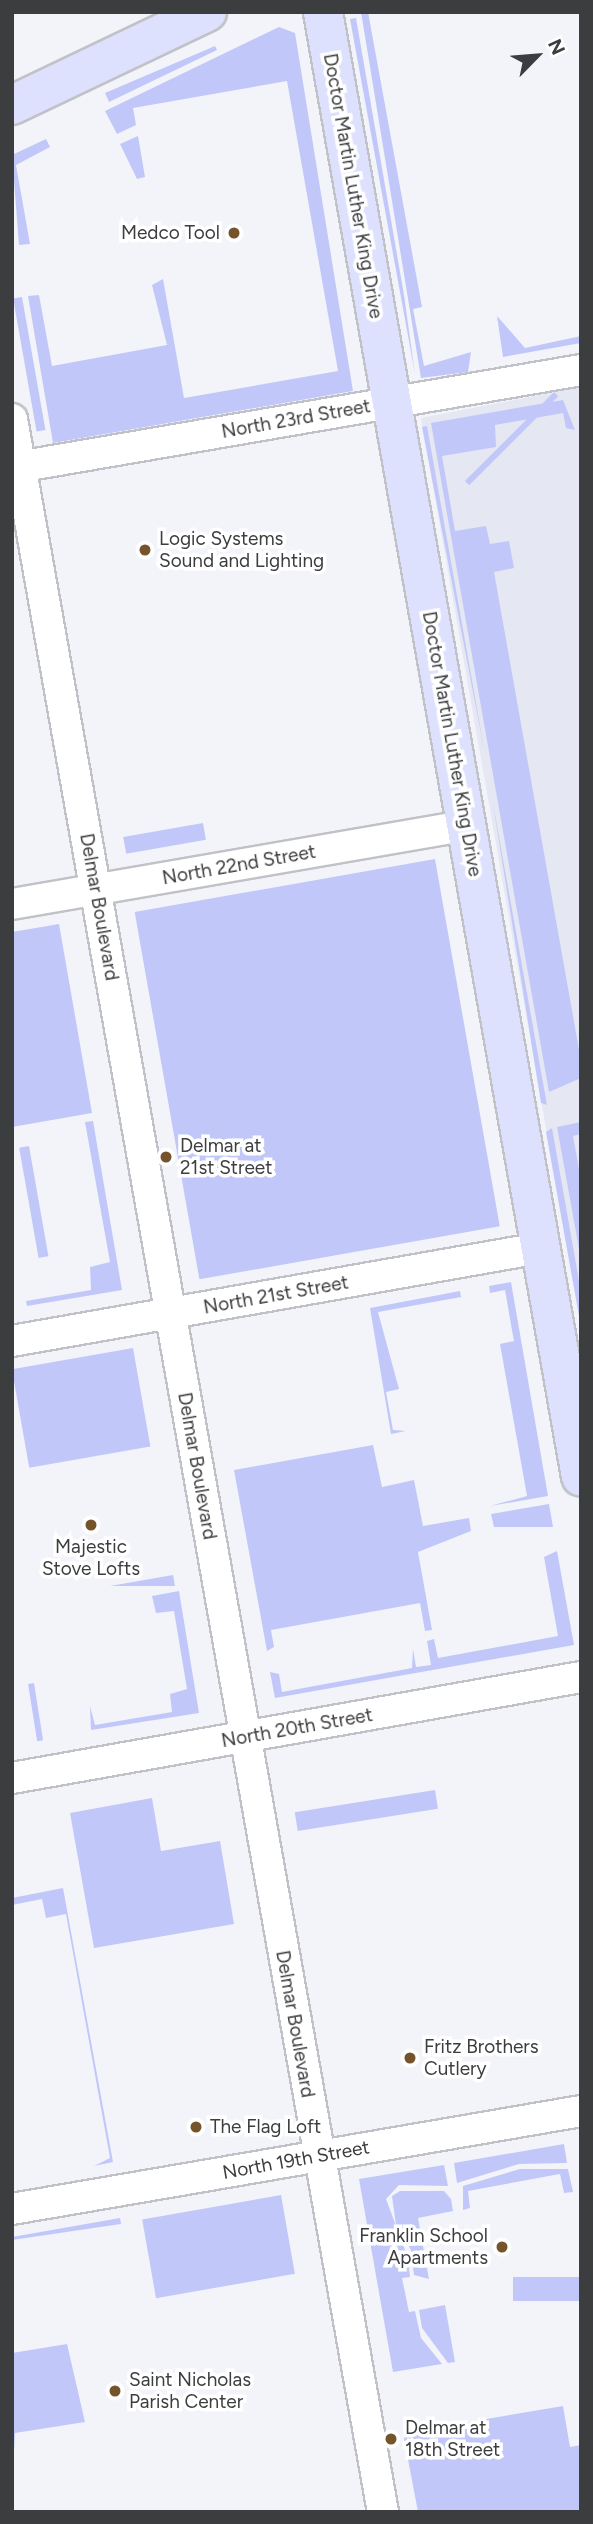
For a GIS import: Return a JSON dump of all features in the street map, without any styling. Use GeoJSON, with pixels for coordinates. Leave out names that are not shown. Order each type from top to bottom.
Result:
{"type":"FeatureCollection","features":[{"type":"Feature","properties":{"kind":"main road"},"geometry":{"type":"LineString","coordinates":[[12,105],[206,12]]}},
{"type":"Feature","properties":{"kind":"main road","name":"Doctor Martin Luther King Drive"},"geometry":{"type":"LineString","coordinates":[[323,12],[581,1476]]}},
{"type":"Feature","properties":{"kind":"street","name":"North 23rd Street"},"geometry":{"type":"LineString","coordinates":[[17,467],[581,370]]}},
{"type":"Feature","properties":{"kind":"street","name":"Delmar Boulevard"},"geometry":{"type":"LineString","coordinates":[[12,419],[17,467],[96,890],[243,1737],[383,2512]]}},
{"type":"Feature","properties":{"kind":"street","name":"North 22nd Street"},"geometry":{"type":"LineString","coordinates":[[12,904],[467,825]]}},
{"type":"Feature","properties":{"kind":"street","name":"North 21st Street"},"geometry":{"type":"LineString","coordinates":[[12,1341],[540,1248]]}},
{"type":"Feature","properties":{"kind":"street","name":"North 20th Street"},"geometry":{"type":"LineString","coordinates":[[12,1778],[581,1677]]}},
{"type":"Feature","properties":{"kind":"street","name":"North 19th Street"},"geometry":{"type":"LineString","coordinates":[[12,2209],[581,2111]]}},
{"type":"Feature","properties":{"kind":"shaded area"},"geometry":{"type":"Polygon","coordinates":[[[361,12],[368,12],[422,307],[413,309],[424,366],[471,352],[468,372],[421,378],[361,12]]]}},
{"type":"Feature","properties":{"kind":"shaded area"},"geometry":{"type":"Polygon","coordinates":[[[356,18],[404,295],[415,374],[350,19],[356,18]]]}},
{"type":"Feature","properties":{"kind":"shaded area"},"geometry":{"type":"Polygon","coordinates":[[[279,27],[295,33],[353,391],[53,443],[28,296],[39,295],[52,366],[167,345],[152,285],[163,279],[184,398],[338,371],[287,81],[133,108],[136,125],[117,134],[105,111],[279,27]]]}},
{"type":"Feature","properties":{"kind":"shaded area"},"geometry":{"type":"Polygon","coordinates":[[[215,46],[217,50],[109,102],[105,93],[215,46]]]}},
{"type":"Feature","properties":{"kind":"shaded area"},"geometry":{"type":"Polygon","coordinates":[[[138,136],[145,177],[137,179],[120,144],[138,136]]]}},
{"type":"Feature","properties":{"kind":"shaded area"},"geometry":{"type":"Polygon","coordinates":[[[46,139],[50,147],[16,165],[30,244],[19,245],[12,155],[46,139]]]}},
{"type":"Feature","properties":{"kind":"shaded area"},"geometry":{"type":"Polygon","coordinates":[[[22,297],[45,430],[37,432],[13,299],[22,297]]]}},
{"type":"Feature","properties":{"kind":"shaded area"},"geometry":{"type":"Polygon","coordinates":[[[497,316],[525,348],[581,336],[581,343],[503,357],[497,316]]]}},
{"type":"Feature","properties":{"kind":"shaded area"},"geometry":{"type":"Polygon","coordinates":[[[581,387],[581,1327],[421,418],[581,387]]]}},
{"type":"Feature","properties":{"kind":"shaded area"},"geometry":{"type":"Polygon","coordinates":[[[554,392],[558,396],[469,485],[465,481],[554,392]]]}},
{"type":"Feature","properties":{"kind":"shaded area"},"geometry":{"type":"Polygon","coordinates":[[[563,400],[575,430],[566,428],[563,413],[495,425],[496,447],[442,456],[455,531],[486,526],[490,544],[509,541],[514,568],[494,572],[581,1061],[581,1078],[549,1092],[431,423],[563,400]]]}},
{"type":"Feature","properties":{"kind":"shaded area"},"geometry":{"type":"Polygon","coordinates":[[[427,426],[485,754],[422,427],[427,426]]]}},
{"type":"Feature","properties":{"kind":"shaded area"},"geometry":{"type":"Polygon","coordinates":[[[492,798],[547,1105],[541,1103],[492,798]]]}},
{"type":"Feature","properties":{"kind":"shaded area"},"geometry":{"type":"Polygon","coordinates":[[[203,823],[206,840],[126,854],[123,837],[203,823]]]}},
{"type":"Feature","properties":{"kind":"shaded area"},"geometry":{"type":"Polygon","coordinates":[[[435,859],[500,1226],[199,1279],[135,912],[435,859]]]}},
{"type":"Feature","properties":{"kind":"shaded area"},"geometry":{"type":"Polygon","coordinates":[[[59,924],[92,1113],[12,1127],[12,932],[59,924]]]}},
{"type":"Feature","properties":{"kind":"shaded area"},"geometry":{"type":"Polygon","coordinates":[[[93,1121],[122,1290],[27,1306],[26,1301],[91,1290],[90,1267],[110,1262],[85,1122],[93,1121]]]}},
{"type":"Feature","properties":{"kind":"shaded area"},"geometry":{"type":"Polygon","coordinates":[[[581,1122],[581,1134],[573,1136],[581,1180],[581,1260],[557,1127],[581,1122]]]}},
{"type":"Feature","properties":{"kind":"shaded area"},"geometry":{"type":"Polygon","coordinates":[[[552,1128],[581,1292],[581,1327],[546,1132],[552,1128]]]}},
{"type":"Feature","properties":{"kind":"shaded area"},"geometry":{"type":"Polygon","coordinates":[[[29,1146],[48,1256],[39,1258],[19,1148],[29,1146]]]}},
{"type":"Feature","properties":{"kind":"shaded area"},"geometry":{"type":"Polygon","coordinates":[[[511,1282],[548,1496],[490,1506],[527,1496],[500,1344],[514,1341],[505,1290],[490,1293],[489,1286],[511,1282]]]}},
{"type":"Feature","properties":{"kind":"shaded area"},"geometry":{"type":"Polygon","coordinates":[[[460,1291],[461,1297],[378,1312],[399,1389],[386,1392],[393,1430],[406,1431],[391,1434],[370,1308],[460,1291]]]}},
{"type":"Feature","properties":{"kind":"shaded area"},"geometry":{"type":"Polygon","coordinates":[[[133,1348],[150,1446],[29,1468],[12,1369],[133,1348]]]}},
{"type":"Feature","properties":{"kind":"shaded area"},"geometry":{"type":"Polygon","coordinates":[[[373,1445],[382,1487],[414,1480],[423,1526],[469,1518],[471,1531],[418,1552],[432,1630],[425,1631],[420,1603],[271,1630],[274,1647],[267,1651],[234,1470],[373,1445]]]}},
{"type":"Feature","properties":{"kind":"shaded area"},"geometry":{"type":"Polygon","coordinates":[[[549,1504],[553,1527],[494,1527],[491,1514],[549,1504]]]}},
{"type":"Feature","properties":{"kind":"shaded area"},"geometry":{"type":"Polygon","coordinates":[[[557,1551],[574,1645],[275,1698],[270,1672],[279,1674],[282,1692],[412,1668],[413,1649],[416,1667],[431,1665],[427,1641],[434,1639],[438,1658],[558,1636],[544,1557],[557,1551]]]}},
{"type":"Feature","properties":{"kind":"shaded area"},"geometry":{"type":"Polygon","coordinates":[[[173,1575],[175,1586],[110,1586],[173,1575]]]}},
{"type":"Feature","properties":{"kind":"shaded area"},"geometry":{"type":"Polygon","coordinates":[[[179,1591],[199,1713],[91,1730],[90,1706],[95,1725],[172,1712],[170,1694],[187,1689],[174,1611],[156,1613],[152,1596],[179,1591]]]}},
{"type":"Feature","properties":{"kind":"shaded area"},"geometry":{"type":"Polygon","coordinates":[[[34,1683],[43,1740],[37,1741],[28,1684],[34,1683]]]}},
{"type":"Feature","properties":{"kind":"shaded area"},"geometry":{"type":"Polygon","coordinates":[[[435,1790],[438,1809],[298,1831],[295,1812],[435,1790]]]}},
{"type":"Feature","properties":{"kind":"shaded area"},"geometry":{"type":"Polygon","coordinates":[[[152,1798],[161,1851],[220,1841],[234,1924],[94,1948],[70,1813],[152,1798]]]}},
{"type":"Feature","properties":{"kind":"shaded area"},"geometry":{"type":"Polygon","coordinates":[[[63,1888],[113,2162],[94,2166],[110,2158],[66,1914],[46,1918],[42,1899],[12,1905],[12,1898],[63,1888]]]}},
{"type":"Feature","properties":{"kind":"shaded area"},"geometry":{"type":"Polygon","coordinates":[[[564,2144],[567,2163],[519,2164],[457,2183],[454,2163],[564,2144]]]}},
{"type":"Feature","properties":{"kind":"shaded area"},"geometry":{"type":"Polygon","coordinates":[[[444,2165],[448,2186],[399,2185],[386,2199],[408,2258],[410,2277],[402,2278],[409,2312],[415,2311],[421,2338],[442,2364],[393,2372],[359,2179],[444,2165]]]}},
{"type":"Feature","properties":{"kind":"shaded area"},"geometry":{"type":"Polygon","coordinates":[[[520,2169],[568,2169],[573,2192],[564,2193],[560,2174],[468,2191],[470,2208],[463,2210],[463,2186],[520,2169]]]}},
{"type":"Feature","properties":{"kind":"shaded area"},"geometry":{"type":"Polygon","coordinates":[[[400,2191],[444,2191],[451,2199],[453,2211],[418,2218],[429,2279],[414,2275],[411,2250],[396,2225],[392,2196],[400,2191]]]}},
{"type":"Feature","properties":{"kind":"shaded area"},"geometry":{"type":"Polygon","coordinates":[[[281,2195],[295,2274],[156,2298],[142,2219],[281,2195]]]}},
{"type":"Feature","properties":{"kind":"shaded area"},"geometry":{"type":"Polygon","coordinates":[[[120,2218],[121,2224],[12,2240],[12,2237],[120,2218]]]}},
{"type":"Feature","properties":{"kind":"shaded area"},"geometry":{"type":"Polygon","coordinates":[[[513,2277],[581,2277],[581,2301],[513,2301],[513,2277]]]}},
{"type":"Feature","properties":{"kind":"shaded area"},"geometry":{"type":"Polygon","coordinates":[[[445,2305],[455,2362],[448,2363],[422,2328],[419,2310],[445,2305]]]}},
{"type":"Feature","properties":{"kind":"shaded area"},"geometry":{"type":"Polygon","coordinates":[[[67,2344],[85,2422],[15,2433],[14,2451],[12,2353],[67,2344]]]}},
{"type":"Feature","properties":{"kind":"shaded area"},"geometry":{"type":"Polygon","coordinates":[[[563,2406],[570,2447],[581,2445],[581,2512],[418,2512],[403,2433],[563,2406]]]}},
{"type":"Feature","properties":{"kind":"place","name":"Medco Tool"},"geometry":{"type":"Point","coordinates":[234,233]}},
{"type":"Feature","properties":{"kind":"place","name":"Logic Systems Sound and Lighting"},"geometry":{"type":"Point","coordinates":[145,550]}},
{"type":"Feature","properties":{"kind":"place","name":"Delmar at 21st Street"},"geometry":{"type":"Point","coordinates":[166,1157]}},
{"type":"Feature","properties":{"kind":"place","name":"Majestic Stove Lofts"},"geometry":{"type":"Point","coordinates":[91,1525]}},
{"type":"Feature","properties":{"kind":"place","name":"Fritz Brothers Cutlery"},"geometry":{"type":"Point","coordinates":[410,2058]}},
{"type":"Feature","properties":{"kind":"place","name":"The Flag Loft"},"geometry":{"type":"Point","coordinates":[196,2127]}},
{"type":"Feature","properties":{"kind":"place","name":"Franklin School Apartments"},"geometry":{"type":"Point","coordinates":[502,2247]}},
{"type":"Feature","properties":{"kind":"place","name":"Saint Nicholas Parish Center"},"geometry":{"type":"Point","coordinates":[115,2391]}},
{"type":"Feature","properties":{"kind":"place","name":"Delmar at 18th Street"},"geometry":{"type":"Point","coordinates":[391,2439]}}]}
